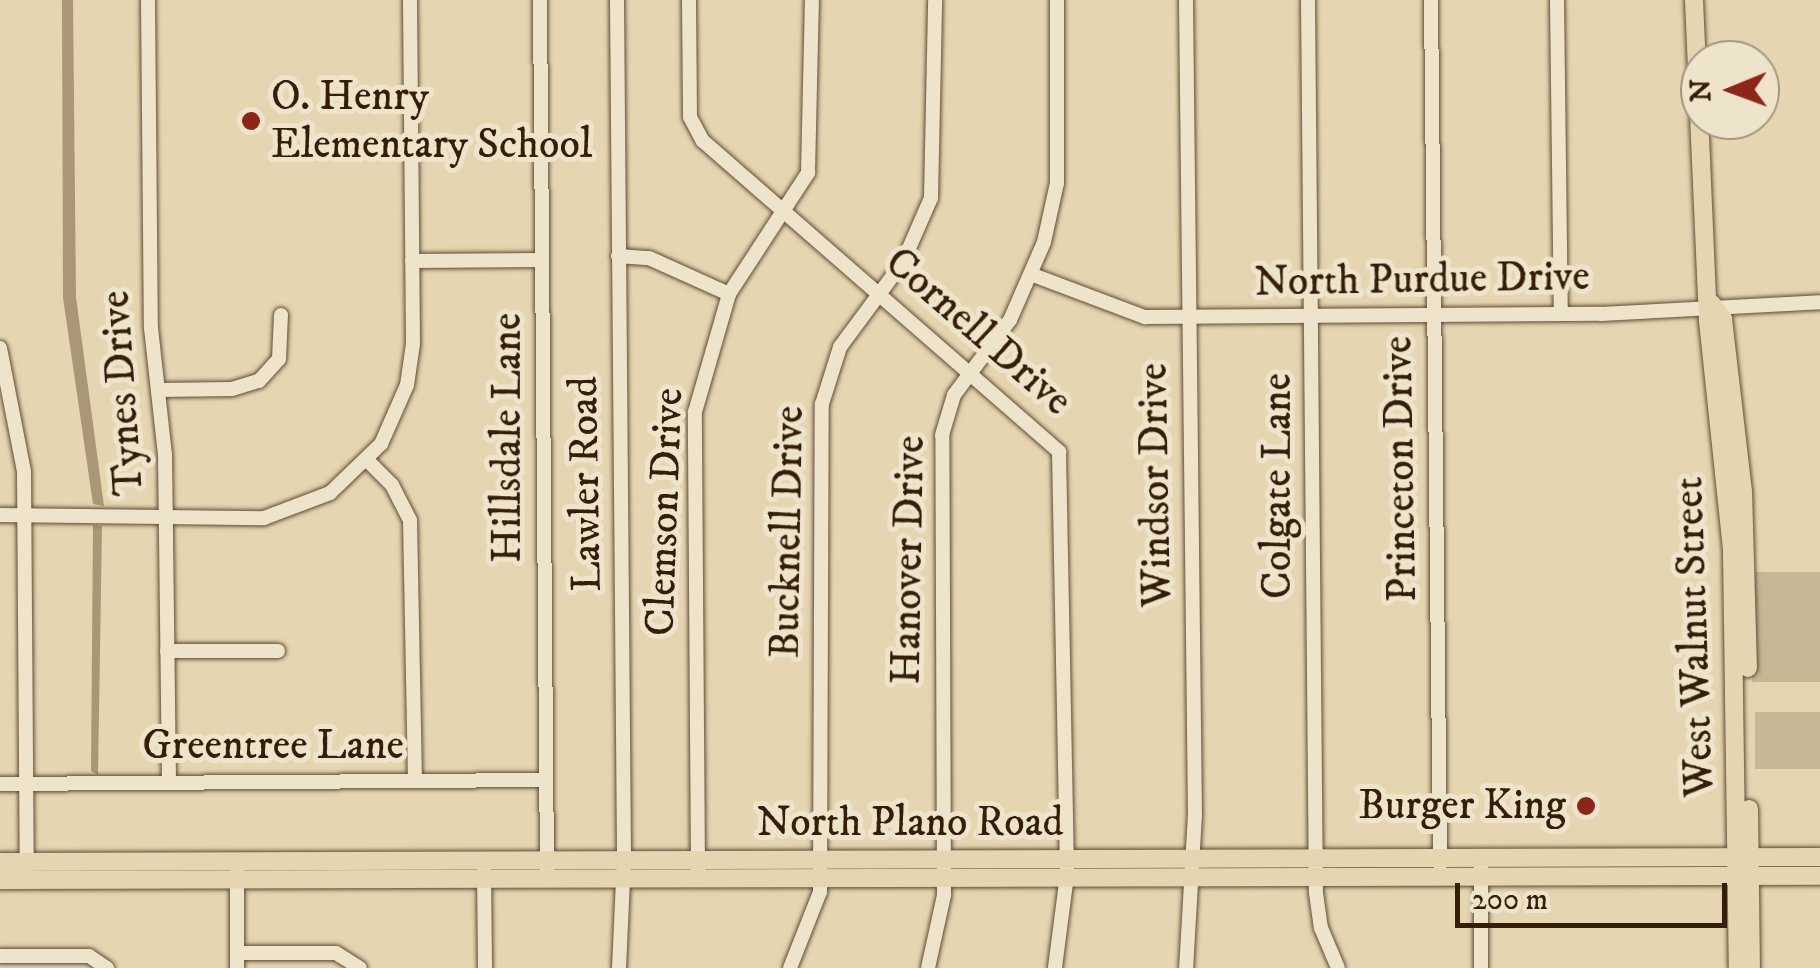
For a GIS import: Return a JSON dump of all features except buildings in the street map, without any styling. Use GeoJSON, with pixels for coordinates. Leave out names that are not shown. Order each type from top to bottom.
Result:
{"type":"FeatureCollection","features":[{"type":"Feature","properties":{"kind":"main road","name":"West Walnut Street"},"geometry":{"type":"LineString","coordinates":[[1694,0],[1698,153],[1712,304],[1708,321],[1732,551],[1744,867],[1738,968]]}},
{"type":"Feature","properties":{"kind":"main road","name":"North Plano Road"},"geometry":{"type":"LineString","coordinates":[[0,880],[27,871],[624,866],[1480,867],[1607,857],[1744,867]]}},
{"type":"Feature","properties":{"kind":"main road"},"geometry":{"type":"LineString","coordinates":[[1554,876],[1600,867],[1607,857],[1622,876]]}},
{"type":"Feature","properties":{"kind":"main road","name":"North Plano Road"},"geometry":{"type":"LineString","coordinates":[[1480,867],[1554,876],[1622,876],[1820,857]]}},
{"type":"Feature","properties":{"kind":"main road","name":"North Plano Road"},"geometry":{"type":"LineString","coordinates":[[0,862],[27,871]]}},
{"type":"Feature","properties":{"kind":"main road"},"geometry":{"type":"LineString","coordinates":[[1751,968],[1744,867],[1820,876]]}},
{"type":"Feature","properties":{"kind":"street","name":"Tynes Drive"},"geometry":{"type":"LineString","coordinates":[[148,0],[151,328],[166,521],[169,782]]}},
{"type":"Feature","properties":{"kind":"street"},"geometry":{"type":"LineString","coordinates":[[0,515],[166,521],[287,512],[330,493],[367,460],[407,384],[412,261],[410,0]]}},
{"type":"Feature","properties":{"kind":"street","name":"Hillsdale Lane"},"geometry":{"type":"LineString","coordinates":[[540,0],[547,867]]}},
{"type":"Feature","properties":{"kind":"street","name":"Lawler Road"},"geometry":{"type":"LineString","coordinates":[[617,0],[624,866],[619,968]]}},
{"type":"Feature","properties":{"kind":"street","name":"Cornell Drive"},"geometry":{"type":"LineString","coordinates":[[689,0],[692,127],[785,212],[1051,439],[1063,467],[1067,867],[1056,968]]}},
{"type":"Feature","properties":{"kind":"street","name":"Clemson Drive"},"geometry":{"type":"LineString","coordinates":[[698,866],[696,412],[729,294],[785,212],[813,154],[812,0]]}},
{"type":"Feature","properties":{"kind":"street","name":"Bucknell Drive"},"geometry":{"type":"LineString","coordinates":[[790,968],[815,916],[820,867],[819,434],[840,348],[903,262],[931,198],[934,0]]}},
{"type":"Feature","properties":{"kind":"street","name":"Hanover Drive"},"geometry":{"type":"LineString","coordinates":[[928,968],[939,933],[943,867],[942,435],[946,413],[971,370],[1010,320],[1033,275],[1057,183],[1057,0]]}},
{"type":"Feature","properties":{"kind":"street","name":"Windsor Drive"},"geometry":{"type":"LineString","coordinates":[[1186,0],[1194,867],[1186,968]]}},
{"type":"Feature","properties":{"kind":"street","name":"Colgate Lane"},"geometry":{"type":"LineString","coordinates":[[1308,0],[1316,867],[1321,928],[1338,968]]}},
{"type":"Feature","properties":{"kind":"street","name":"Princeton Drive"},"geometry":{"type":"LineString","coordinates":[[1431,0],[1440,867]]}},
{"type":"Feature","properties":{"kind":"street"},"geometry":{"type":"LineString","coordinates":[[1556,0],[1560,314]]}},
{"type":"Feature","properties":{"kind":"street"},"geometry":{"type":"LineString","coordinates":[[618,256],[649,258],[729,294]]}},
{"type":"Feature","properties":{"kind":"street"},"geometry":{"type":"LineString","coordinates":[[412,261],[542,260]]}},
{"type":"Feature","properties":{"kind":"street","name":"North Purdue Drive"},"geometry":{"type":"LineString","coordinates":[[1033,275],[1116,311],[1189,318],[1560,314],[1820,302]]}},
{"type":"Feature","properties":{"kind":"street"},"geometry":{"type":"LineString","coordinates":[[158,390],[232,389],[259,381],[280,359],[281,315]]}},
{"type":"Feature","properties":{"kind":"street"},"geometry":{"type":"LineString","coordinates":[[0,348],[18,414],[26,515],[27,871]]}},
{"type":"Feature","properties":{"kind":"street"},"geometry":{"type":"LineString","coordinates":[[367,460],[392,485],[410,520],[415,780]]}},
{"type":"Feature","properties":{"kind":"street"},"geometry":{"type":"LineString","coordinates":[[167,651],[278,651]]}},
{"type":"Feature","properties":{"kind":"street","name":"Greentree Lane"},"geometry":{"type":"LineString","coordinates":[[0,784],[546,780]]}},
{"type":"Feature","properties":{"kind":"street"},"geometry":{"type":"LineString","coordinates":[[1480,867],[1481,968]]}},
{"type":"Feature","properties":{"kind":"street"},"geometry":{"type":"LineString","coordinates":[[484,868],[485,968]]}},
{"type":"Feature","properties":{"kind":"street"},"geometry":{"type":"LineString","coordinates":[[237,869],[237,961],[336,953],[360,968]]}},
{"type":"Feature","properties":{"kind":"street"},"geometry":{"type":"LineString","coordinates":[[0,956],[89,956],[105,965]]}},
{"type":"Feature","properties":{"kind":"shaded area"},"geometry":{"type":"Polygon","coordinates":[[[62,0],[73,0],[76,297],[104,506],[93,504],[63,298],[62,0]]]}},
{"type":"Feature","properties":{"kind":"shaded area"},"geometry":{"type":"Polygon","coordinates":[[[93,525],[102,526],[98,775],[91,771],[93,525]]]}},
{"type":"Feature","properties":{"kind":"shaded area"},"geometry":{"type":"Polygon","coordinates":[[[1752,572],[1820,572],[1820,682],[1752,682],[1752,572]]]}},
{"type":"Feature","properties":{"kind":"shaded area"},"geometry":{"type":"Polygon","coordinates":[[[1755,712],[1820,712],[1820,769],[1755,769],[1755,712]]]}},
{"type":"Feature","properties":{"kind":"place","name":"O. Henry Elementary School"},"geometry":{"type":"Point","coordinates":[251,121]}},
{"type":"Feature","properties":{"kind":"place","name":"Burger King"},"geometry":{"type":"Point","coordinates":[1586,806]}}]}
